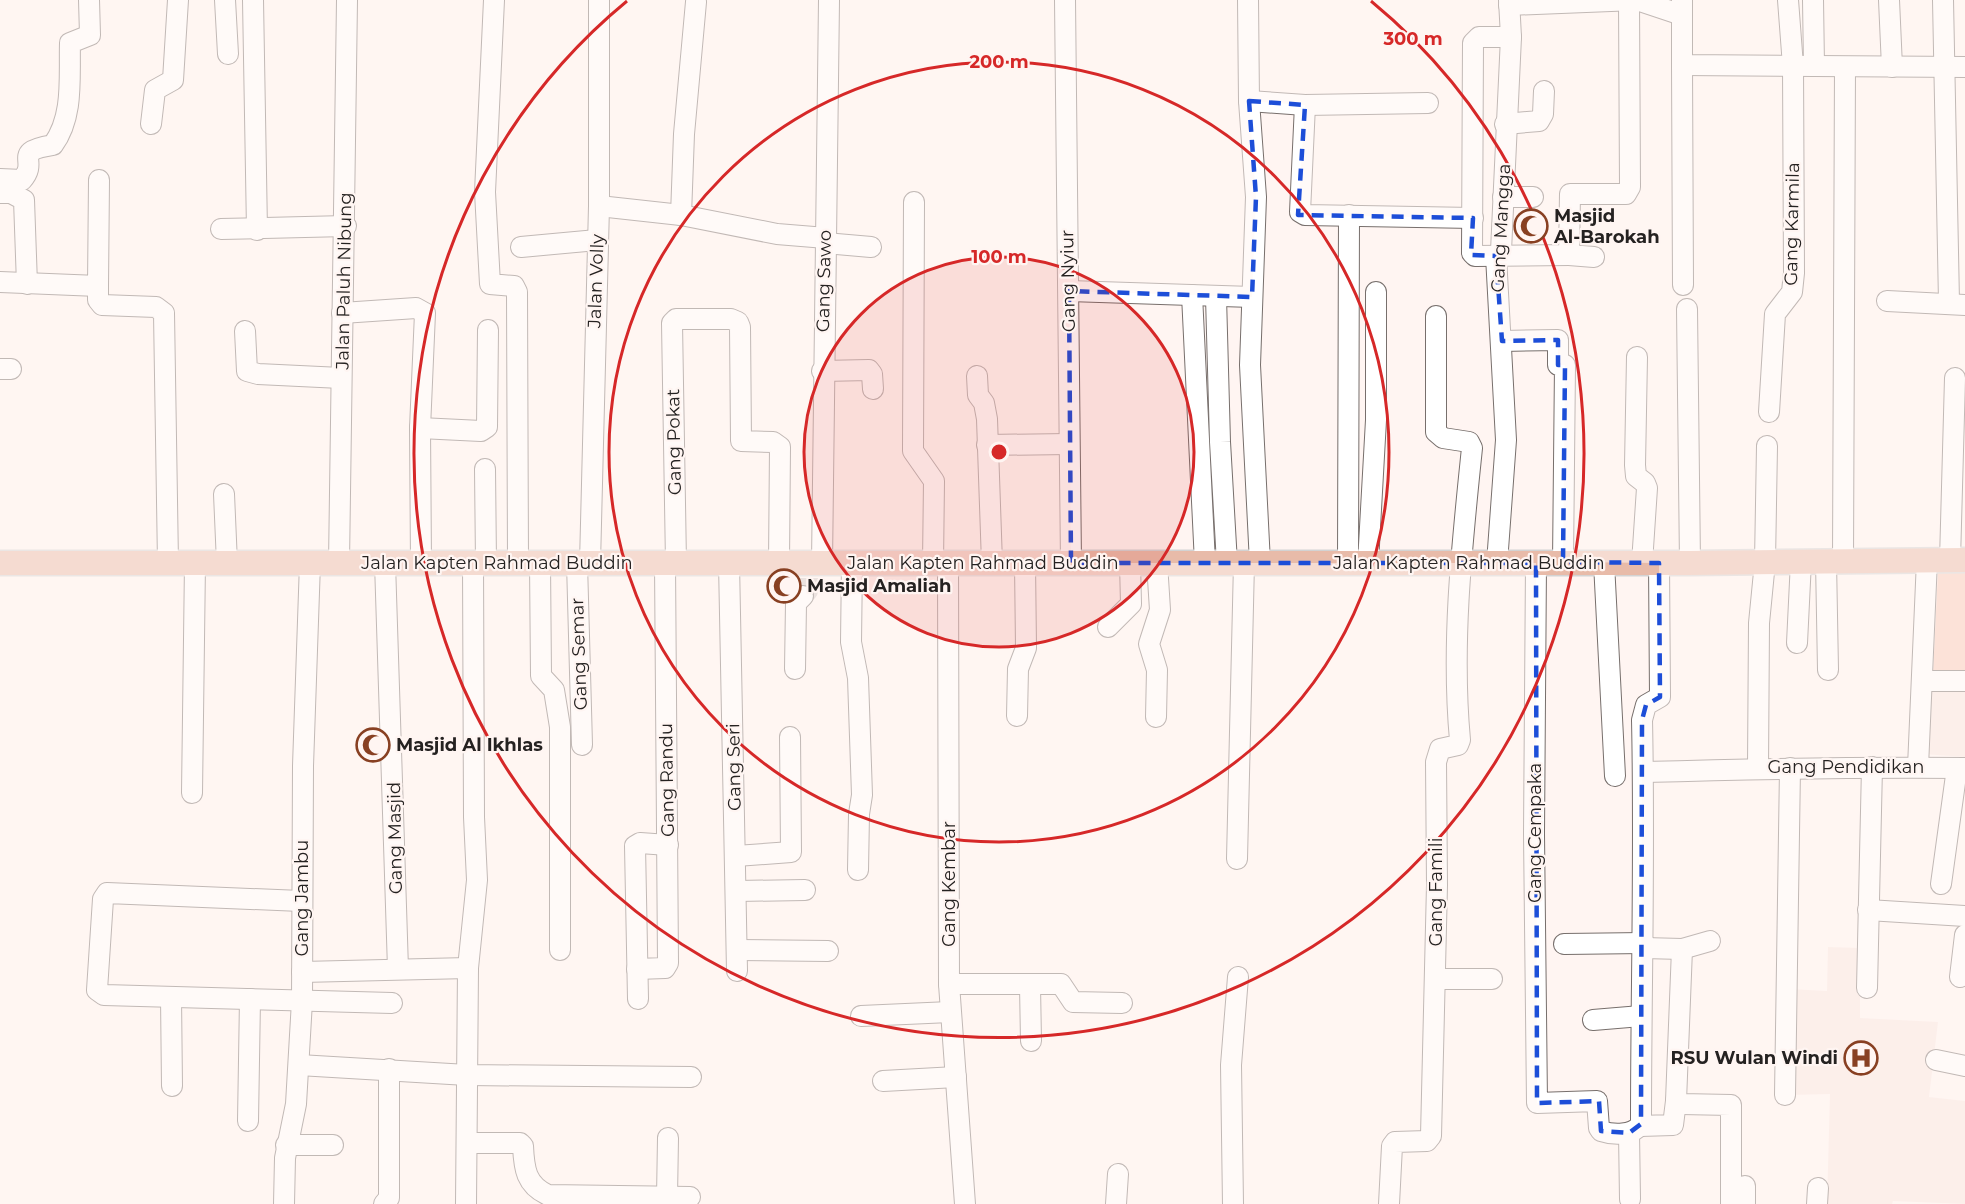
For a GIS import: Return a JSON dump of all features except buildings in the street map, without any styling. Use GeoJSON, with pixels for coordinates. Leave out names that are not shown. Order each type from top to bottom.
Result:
{"type":"FeatureCollection","features":[{"type":"Feature","properties":{"kind":"main road","name":"Jalan Kapten Rahmad Buddin"},"geometry":{"type":"LineString","coordinates":[[0,563],[779,563],[812,567],[852,563],[1650,563],[1947,560]]}},
{"type":"Feature","properties":{"kind":"street"},"geometry":{"type":"LineString","coordinates":[[0,179],[22,180],[26,176],[29,152],[33,148],[53,145],[61,133],[67,116],[70,43],[90,35],[89,0]]}},
{"type":"Feature","properties":{"kind":"street"},"geometry":{"type":"LineString","coordinates":[[152,124],[155,90],[173,80],[178,0]]}},
{"type":"Feature","properties":{"kind":"street"},"geometry":{"type":"LineString","coordinates":[[225,0],[228,54]]}},
{"type":"Feature","properties":{"kind":"street"},"geometry":{"type":"LineString","coordinates":[[253,0],[257,230]]}},
{"type":"Feature","properties":{"kind":"street","name":"Jalan Paluh Nibung"},"geometry":{"type":"LineString","coordinates":[[339,563],[342,285],[346,226],[347,0]]}},
{"type":"Feature","properties":{"kind":"street"},"geometry":{"type":"LineString","coordinates":[[494,0],[485,192],[488,269],[490,284],[514,286],[517,292],[529,563],[541,676],[554,690],[560,727],[560,950]]}},
{"type":"Feature","properties":{"kind":"street","name":"Jalan Volly"},"geometry":{"type":"LineString","coordinates":[[583,563],[599,207],[599,0]]}},
{"type":"Feature","properties":{"kind":"street","name":"Gang Sawo"},"geometry":{"type":"LineString","coordinates":[[812,567],[826,241],[829,0]]}},
{"type":"Feature","properties":{"kind":"street","name":"Gang Nyiur"},"geometry":{"type":"LineString","coordinates":[[1065,0],[1065,184],[1069,291],[1071,563]]}},
{"type":"Feature","properties":{"kind":"street"},"geometry":{"type":"LineString","coordinates":[[1234,563],[1252,424],[1251,297],[1256,197],[1249,101],[1248,0]]}},
{"type":"Feature","properties":{"kind":"street"},"geometry":{"type":"LineString","coordinates":[[1509,2],[1637,0],[1682,8],[1683,285]]}},
{"type":"Feature","properties":{"kind":"street","name":"Gang Karmila"},"geometry":{"type":"LineString","coordinates":[[1769,412],[1775,314],[1792,292],[1794,273],[1793,66],[1788,0]]}},
{"type":"Feature","properties":{"kind":"street"},"geometry":{"type":"LineString","coordinates":[[1813,0],[1814,65]]}},
{"type":"Feature","properties":{"kind":"street"},"geometry":{"type":"LineString","coordinates":[[1889,0],[1893,67]]}},
{"type":"Feature","properties":{"kind":"street"},"geometry":{"type":"LineString","coordinates":[[1887,301],[1957,304],[1944,67],[1943,0]]}},
{"type":"Feature","properties":{"kind":"street"},"geometry":{"type":"LineString","coordinates":[[1569,255],[1570,194],[1626,194],[1630,187],[1629,1]]}},
{"type":"Feature","properties":{"kind":"street"},"geometry":{"type":"LineString","coordinates":[[681,215],[684,134],[696,2]]}},
{"type":"Feature","properties":{"kind":"street","name":"Gang Mangga"},"geometry":{"type":"LineString","coordinates":[[1497,563],[1506,440],[1496,256],[1501,251],[1505,124],[1511,37],[1509,2]]}},
{"type":"Feature","properties":{"kind":"street"},"geometry":{"type":"LineString","coordinates":[[1511,37],[1479,37],[1473,43],[1472,253],[1474,256],[1594,257]]}},
{"type":"Feature","properties":{"kind":"street"},"geometry":{"type":"LineString","coordinates":[[1682,65],[1965,67]]}},
{"type":"Feature","properties":{"kind":"street"},"geometry":{"type":"LineString","coordinates":[[1828,669],[1835,561],[1845,67]]}},
{"type":"Feature","properties":{"kind":"street"},"geometry":{"type":"LineString","coordinates":[[1505,124],[1539,121],[1543,114],[1544,91]]}},
{"type":"Feature","properties":{"kind":"street"},"geometry":{"type":"LineString","coordinates":[[1249,101],[1305,105],[1428,103]]}},
{"type":"Feature","properties":{"kind":"street"},"geometry":{"type":"LineString","coordinates":[[1305,105],[1300,212],[1305,215],[1473,218]]}},
{"type":"Feature","properties":{"kind":"street"},"geometry":{"type":"LineString","coordinates":[[99,180],[98,300],[102,305],[156,307],[164,313],[168,563]]}},
{"type":"Feature","properties":{"kind":"street"},"geometry":{"type":"LineString","coordinates":[[0,193],[11,193],[24,200],[27,284]]}},
{"type":"Feature","properties":{"kind":"street"},"geometry":{"type":"LineString","coordinates":[[1503,196],[1533,197]]}},
{"type":"Feature","properties":{"kind":"street","name":"Gang Kembar"},"geometry":{"type":"LineString","coordinates":[[914,202],[913,451],[934,481],[940,563],[950,1012],[965,1204]]}},
{"type":"Feature","properties":{"kind":"street"},"geometry":{"type":"LineString","coordinates":[[599,207],[681,215],[777,234],[872,248]]}},
{"type":"Feature","properties":{"kind":"street"},"geometry":{"type":"LineString","coordinates":[[1349,215],[1358,563]]}},
{"type":"Feature","properties":{"kind":"street"},"geometry":{"type":"LineString","coordinates":[[221,229],[257,230],[346,226]]}},
{"type":"Feature","properties":{"kind":"street"},"geometry":{"type":"LineString","coordinates":[[521,247],[597,240]]}},
{"type":"Feature","properties":{"kind":"street"},"geometry":{"type":"LineString","coordinates":[[0,282],[98,286]]}},
{"type":"Feature","properties":{"kind":"street"},"geometry":{"type":"LineString","coordinates":[[1069,291],[1251,297]]}},
{"type":"Feature","properties":{"kind":"street"},"geometry":{"type":"LineString","coordinates":[[1358,563],[1376,420],[1376,292]]}},
{"type":"Feature","properties":{"kind":"street"},"geometry":{"type":"LineString","coordinates":[[1192,295],[1234,563]]}},
{"type":"Feature","properties":{"kind":"street"},"geometry":{"type":"LineString","coordinates":[[1216,297],[1220,442],[1234,563],[1238,859]]}},
{"type":"Feature","properties":{"kind":"street"},"geometry":{"type":"LineString","coordinates":[[342,310],[416,308],[425,313],[420,428],[421,563]]}},
{"type":"Feature","properties":{"kind":"street"},"geometry":{"type":"LineString","coordinates":[[1687,309],[1708,562]]}},
{"type":"Feature","properties":{"kind":"street"},"geometry":{"type":"LineString","coordinates":[[1436,315],[1436,432],[1443,438],[1469,442],[1472,448],[1460,563]]}},
{"type":"Feature","properties":{"kind":"street","name":"Gang Pokat"},"geometry":{"type":"LineString","coordinates":[[670,563],[673,321],[731,319],[739,324],[741,441],[773,442],[780,447],[779,563]]}},
{"type":"Feature","properties":{"kind":"street"},"geometry":{"type":"LineString","coordinates":[[420,428],[481,431],[486,427],[488,330]]}},
{"type":"Feature","properties":{"kind":"street"},"geometry":{"type":"LineString","coordinates":[[245,331],[248,371],[258,375],[341,378]]}},
{"type":"Feature","properties":{"kind":"street"},"geometry":{"type":"LineString","coordinates":[[1502,341],[1558,340],[1558,364],[1565,365],[1563,562]]}},
{"type":"Feature","properties":{"kind":"street"},"geometry":{"type":"LineString","coordinates":[[1630,1199],[1644,945],[1642,716],[1646,705],[1660,697],[1647,488],[1645,483],[1636,476],[1635,465],[1637,357]]}},
{"type":"Feature","properties":{"kind":"street"},"geometry":{"type":"LineString","coordinates":[[822,371],[869,370],[872,374],[873,389]]}},
{"type":"Feature","properties":{"kind":"street"},"geometry":{"type":"LineString","coordinates":[[977,376],[978,395],[986,410],[992,563]]}},
{"type":"Feature","properties":{"kind":"street"},"geometry":{"type":"LineString","coordinates":[[1918,767],[1923,681],[1947,560],[1955,378]]}},
{"type":"Feature","properties":{"kind":"street"},"geometry":{"type":"LineString","coordinates":[[987,445],[1069,444]]}},
{"type":"Feature","properties":{"kind":"street"},"geometry":{"type":"LineString","coordinates":[[1758,768],[1759,623],[1765,562],[1767,446]]}},
{"type":"Feature","properties":{"kind":"street"},"geometry":{"type":"LineString","coordinates":[[466,1204],[468,968],[477,869],[474,817],[479,563],[485,469]]}},
{"type":"Feature","properties":{"kind":"street"},"geometry":{"type":"LineString","coordinates":[[224,494],[226,563]]}},
{"type":"Feature","properties":{"kind":"street"},"geometry":{"type":"LineString","coordinates":[[1797,643],[1801,561]]}},
{"type":"Feature","properties":{"kind":"street"},"geometry":{"type":"LineString","coordinates":[[192,793],[195,563]]}},
{"type":"Feature","properties":{"kind":"street","name":"Gang Jambu"},"geometry":{"type":"LineString","coordinates":[[284,1204],[286,1145],[296,1104],[302,1001],[301,901],[310,563]]}},
{"type":"Feature","properties":{"kind":"street","name":"Gang Masjid"},"geometry":{"type":"LineString","coordinates":[[386,563],[398,969]]}},
{"type":"Feature","properties":{"kind":"street","name":"Gang Semar"},"geometry":{"type":"LineString","coordinates":[[582,746],[583,563]]}},
{"type":"Feature","properties":{"kind":"street","name":"Gang Randu"},"geometry":{"type":"LineString","coordinates":[[637,969],[665,968],[668,963],[670,563]]}},
{"type":"Feature","properties":{"kind":"street","name":"Gang Seri"},"geometry":{"type":"LineString","coordinates":[[729,563],[737,972]]}},
{"type":"Feature","properties":{"kind":"street"},"geometry":{"type":"LineString","coordinates":[[852,563],[851,642],[858,678],[862,795],[859,814],[858,870]]}},
{"type":"Feature","properties":{"kind":"street"},"geometry":{"type":"LineString","coordinates":[[1017,716],[1018,669],[1026,648],[1025,563]]}},
{"type":"Feature","properties":{"kind":"street"},"geometry":{"type":"LineString","coordinates":[[1108,627],[1131,604],[1130,563]]}},
{"type":"Feature","properties":{"kind":"street"},"geometry":{"type":"LineString","coordinates":[[1156,717],[1157,670],[1149,644],[1160,610],[1157,563]]}},
{"type":"Feature","properties":{"kind":"street","name":"Gang Famili"},"geometry":{"type":"LineString","coordinates":[[1389,1204],[1392,1146],[1395,1142],[1427,1141],[1431,1136],[1436,979],[1436,762],[1440,749],[1458,746],[1460,740],[1458,657],[1460,563]]}},
{"type":"Feature","properties":{"kind":"street","name":"Gang Cempaka"},"geometry":{"type":"LineString","coordinates":[[1536,563],[1534,834],[1537,1103],[1597,1101],[1601,1131],[1634,1130]]}},
{"type":"Feature","properties":{"kind":"street"},"geometry":{"type":"LineString","coordinates":[[1604,563],[1615,776]]}},
{"type":"Feature","properties":{"kind":"street"},"geometry":{"type":"LineString","coordinates":[[795,669],[796,603],[803,596]]}},
{"type":"Feature","properties":{"kind":"street"},"geometry":{"type":"LineString","coordinates":[[1923,681],[1965,681]]}},
{"type":"Feature","properties":{"kind":"street"},"geometry":{"type":"LineString","coordinates":[[736,856],[791,852],[790,737]]}},
{"type":"Feature","properties":{"kind":"street"},"geometry":{"type":"LineString","coordinates":[[1866,988],[1872,766]]}},
{"type":"Feature","properties":{"kind":"street","name":"Gang Pendidikan"},"geometry":{"type":"LineString","coordinates":[[1643,772],[1872,766],[1961,768]]}},
{"type":"Feature","properties":{"kind":"street"},"geometry":{"type":"LineString","coordinates":[[1785,1095],[1790,768]]}},
{"type":"Feature","properties":{"kind":"street"},"geometry":{"type":"LineString","coordinates":[[1941,884],[1961,768]]}},
{"type":"Feature","properties":{"kind":"street"},"geometry":{"type":"LineString","coordinates":[[638,999],[635,846],[640,843],[668,844]]}},
{"type":"Feature","properties":{"kind":"street"},"geometry":{"type":"LineString","coordinates":[[736,891],[805,890]]}},
{"type":"Feature","properties":{"kind":"street"},"geometry":{"type":"LineString","coordinates":[[301,901],[107,893],[103,899],[97,990],[104,996],[392,1003]]}},
{"type":"Feature","properties":{"kind":"street"},"geometry":{"type":"LineString","coordinates":[[1868,910],[1965,916]]}},
{"type":"Feature","properties":{"kind":"street"},"geometry":{"type":"LineString","coordinates":[[1960,977],[1965,935]]}},
{"type":"Feature","properties":{"kind":"street"},"geometry":{"type":"LineString","coordinates":[[1564,944],[1644,945],[1682,949],[1710,941]]}},
{"type":"Feature","properties":{"kind":"street"},"geometry":{"type":"LineString","coordinates":[[1634,1130],[1673,1125],[1682,949]]}},
{"type":"Feature","properties":{"kind":"street"},"geometry":{"type":"LineString","coordinates":[[737,950],[828,951]]}},
{"type":"Feature","properties":{"kind":"street"},"geometry":{"type":"LineString","coordinates":[[302,972],[468,968]]}},
{"type":"Feature","properties":{"kind":"street"},"geometry":{"type":"LineString","coordinates":[[1229,1204],[1231,1065],[1238,976]]}},
{"type":"Feature","properties":{"kind":"street"},"geometry":{"type":"LineString","coordinates":[[1436,979],[1492,980]]}},
{"type":"Feature","properties":{"kind":"street"},"geometry":{"type":"LineString","coordinates":[[949,984],[1063,985],[1073,1002],[1122,1003]]}},
{"type":"Feature","properties":{"kind":"street"},"geometry":{"type":"LineString","coordinates":[[1030,986],[1031,1041]]}},
{"type":"Feature","properties":{"kind":"street"},"geometry":{"type":"LineString","coordinates":[[171,997],[171,1086]]}},
{"type":"Feature","properties":{"kind":"street"},"geometry":{"type":"LineString","coordinates":[[248,1121],[250,999]]}},
{"type":"Feature","properties":{"kind":"street"},"geometry":{"type":"LineString","coordinates":[[861,1016],[950,1012]]}},
{"type":"Feature","properties":{"kind":"street"},"geometry":{"type":"LineString","coordinates":[[1593,1020],[1641,1016]]}},
{"type":"Feature","properties":{"kind":"street"},"geometry":{"type":"LineString","coordinates":[[1936,1060],[1965,1066]]}},
{"type":"Feature","properties":{"kind":"street"},"geometry":{"type":"LineString","coordinates":[[299,1065],[467,1075],[691,1077]]}},
{"type":"Feature","properties":{"kind":"street"},"geometry":{"type":"LineString","coordinates":[[384,1204],[389,1198],[389,1069]]}},
{"type":"Feature","properties":{"kind":"street"},"geometry":{"type":"LineString","coordinates":[[883,1080],[956,1077]]}},
{"type":"Feature","properties":{"kind":"street"},"geometry":{"type":"LineString","coordinates":[[1676,1101],[1682,1104],[1727,1102],[1732,1106],[1731,1204]]}},
{"type":"Feature","properties":{"kind":"street"},"geometry":{"type":"LineString","coordinates":[[667,1197],[668,1138]]}},
{"type":"Feature","properties":{"kind":"street"},"geometry":{"type":"LineString","coordinates":[[467,1143],[520,1143],[523,1146],[525,1172],[532,1185],[548,1195],[627,1200],[690,1197]]}},
{"type":"Feature","properties":{"kind":"street"},"geometry":{"type":"LineString","coordinates":[[286,1145],[333,1145]]}},
{"type":"Feature","properties":{"kind":"street"},"geometry":{"type":"LineString","coordinates":[[1116,1204],[1118,1173]]}},
{"type":"Feature","properties":{"kind":"highlighted area"},"geometry":{"type":"Polygon","coordinates":[[[1249,101],[1305,105],[1298,215],[1473,218],[1471,255],[1496,256],[1502,341],[1558,340],[1558,365],[1565,365],[1563,562],[1659,563],[1660,697],[1646,705],[1642,720],[1641,1124],[1629,1133],[1601,1131],[1599,1101],[1537,1103],[1536,563],[1071,563],[1069,291],[1252,297],[1256,197],[1249,101]]]}},
{"type":"Feature","properties":{"kind":"shaded area"},"geometry":{"type":"Polygon","coordinates":[[[1938,571],[1965,571],[1965,675],[1933,674],[1938,571]]]}},
{"type":"Feature","properties":{"kind":"shaded area"},"geometry":{"type":"Polygon","coordinates":[[[1925,687],[1965,688],[1965,757],[1923,754],[1925,687]]]}},
{"type":"Feature","properties":{"kind":"shaded area","name":"RSU Wulan Windi"},"geometry":{"type":"Polygon","coordinates":[[[1828,947],[1860,948],[1860,1018],[1938,1022],[1929,1097],[1965,1101],[1965,1204],[1893,1201],[1892,1204],[1827,1204],[1830,1094],[1789,1095],[1789,989],[1827,991],[1828,947]]]}},
{"type":"Feature","properties":{"kind":"tunnel"},"geometry":{"type":"LineString","coordinates":[[803,596],[808,591],[808,576]]}},
{"type":"Feature","properties":{"kind":"place","name":"Masjid Al-Barokah"},"geometry":{"type":"Point","coordinates":[1531,226]}},
{"type":"Feature","properties":{"kind":"place","name":"Masjid Amaliah"},"geometry":{"type":"Point","coordinates":[784,586]}},
{"type":"Feature","properties":{"kind":"place","name":"Masjid Al Ikhlas"},"geometry":{"type":"Point","coordinates":[373,745]}},
{"type":"Feature","properties":{"kind":"place","name":"RSU Wulan Windi"},"geometry":{"type":"Point","coordinates":[1861,1058]}}]}
